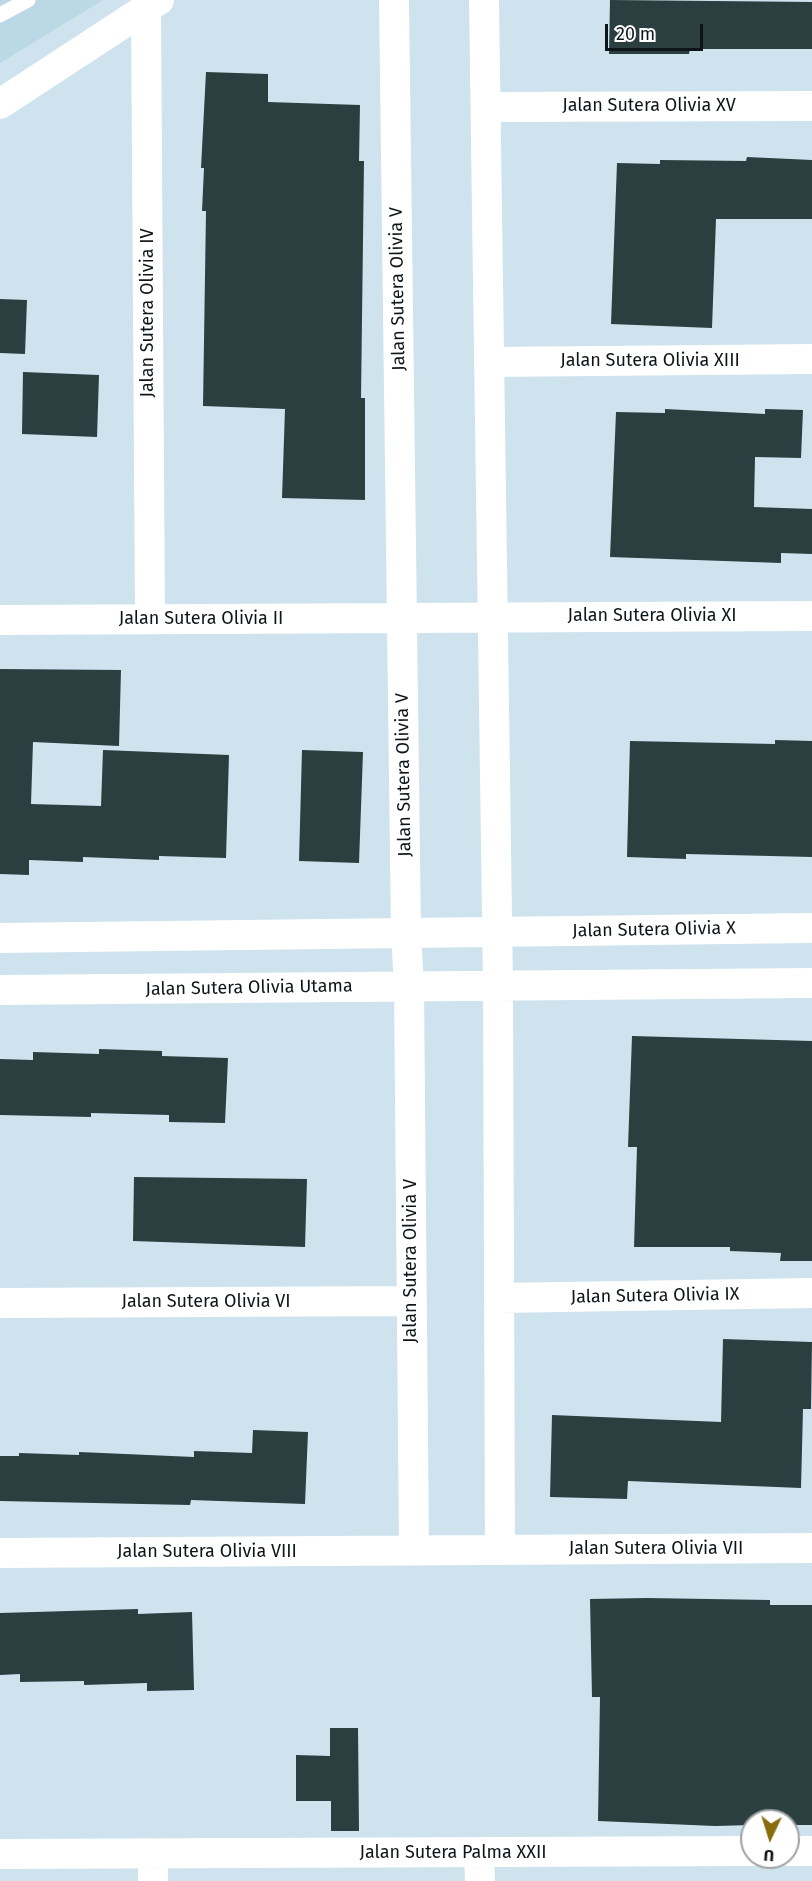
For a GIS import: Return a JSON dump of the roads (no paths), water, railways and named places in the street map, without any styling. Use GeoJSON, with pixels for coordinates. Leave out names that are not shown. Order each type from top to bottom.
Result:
{"type":"FeatureCollection","features":[{"type":"Feature","properties":{"kind":"street","name":"Jalan Sutera Olivia V"},"geometry":{"type":"LineString","coordinates":[[394,0],[406,933],[409,986],[414,1550]]}},
{"type":"Feature","properties":{"kind":"street"},"geometry":{"type":"LineString","coordinates":[[484,0],[495,932],[498,986],[500,1550]]}},
{"type":"Feature","properties":{"kind":"street"},"geometry":{"type":"LineString","coordinates":[[0,104],[152,4]]}},
{"type":"Feature","properties":{"kind":"street","name":"Jalan Sutera Olivia IV"},"geometry":{"type":"LineString","coordinates":[[150,619],[152,4]]}},
{"type":"Feature","properties":{"kind":"street","name":"Jalan Sutera Olivia XV"},"geometry":{"type":"LineString","coordinates":[[486,107],[812,106]]}},
{"type":"Feature","properties":{"kind":"street","name":"Jalan Sutera Olivia XIII"},"geometry":{"type":"LineString","coordinates":[[489,362],[812,359]]}},
{"type":"Feature","properties":{"kind":"street","name":"Jalan Sutera Olivia XI"},"geometry":{"type":"LineString","coordinates":[[402,618],[812,616]]}},
{"type":"Feature","properties":{"kind":"street","name":"Jalan Sutera Olivia II"},"geometry":{"type":"LineString","coordinates":[[0,620],[402,618]]}},
{"type":"Feature","properties":{"kind":"street","name":"Jalan Sutera Olivia X"},"geometry":{"type":"LineString","coordinates":[[495,932],[812,928]]}},
{"type":"Feature","properties":{"kind":"street"},"geometry":{"type":"LineString","coordinates":[[0,938],[495,932]]}},
{"type":"Feature","properties":{"kind":"street"},"geometry":{"type":"LineString","coordinates":[[498,986],[812,982]]}},
{"type":"Feature","properties":{"kind":"street","name":"Jalan Sutera Olivia Utama"},"geometry":{"type":"LineString","coordinates":[[0,990],[498,986]]}},
{"type":"Feature","properties":{"kind":"street","name":"Jalan Sutera Olivia IX"},"geometry":{"type":"LineString","coordinates":[[499,1298],[812,1293]]}},
{"type":"Feature","properties":{"kind":"street","name":"Jalan Sutera Olivia VI"},"geometry":{"type":"LineString","coordinates":[[0,1303],[412,1301]]}},
{"type":"Feature","properties":{"kind":"street","name":"Jalan Sutera Olivia VII"},"geometry":{"type":"LineString","coordinates":[[414,1550],[812,1548]]}},
{"type":"Feature","properties":{"kind":"street","name":"Jalan Sutera Olivia VIII"},"geometry":{"type":"LineString","coordinates":[[0,1553],[414,1550]]}},
{"type":"Feature","properties":{"kind":"street","name":"Jalan Sutera Palma XXII"},"geometry":{"type":"LineString","coordinates":[[0,1854],[61,1868],[479,1867],[740,1852]]}},
{"type":"Feature","properties":{"kind":"lane"},"geometry":{"type":"LineString","coordinates":[[0,15],[28,0]]}}]}
